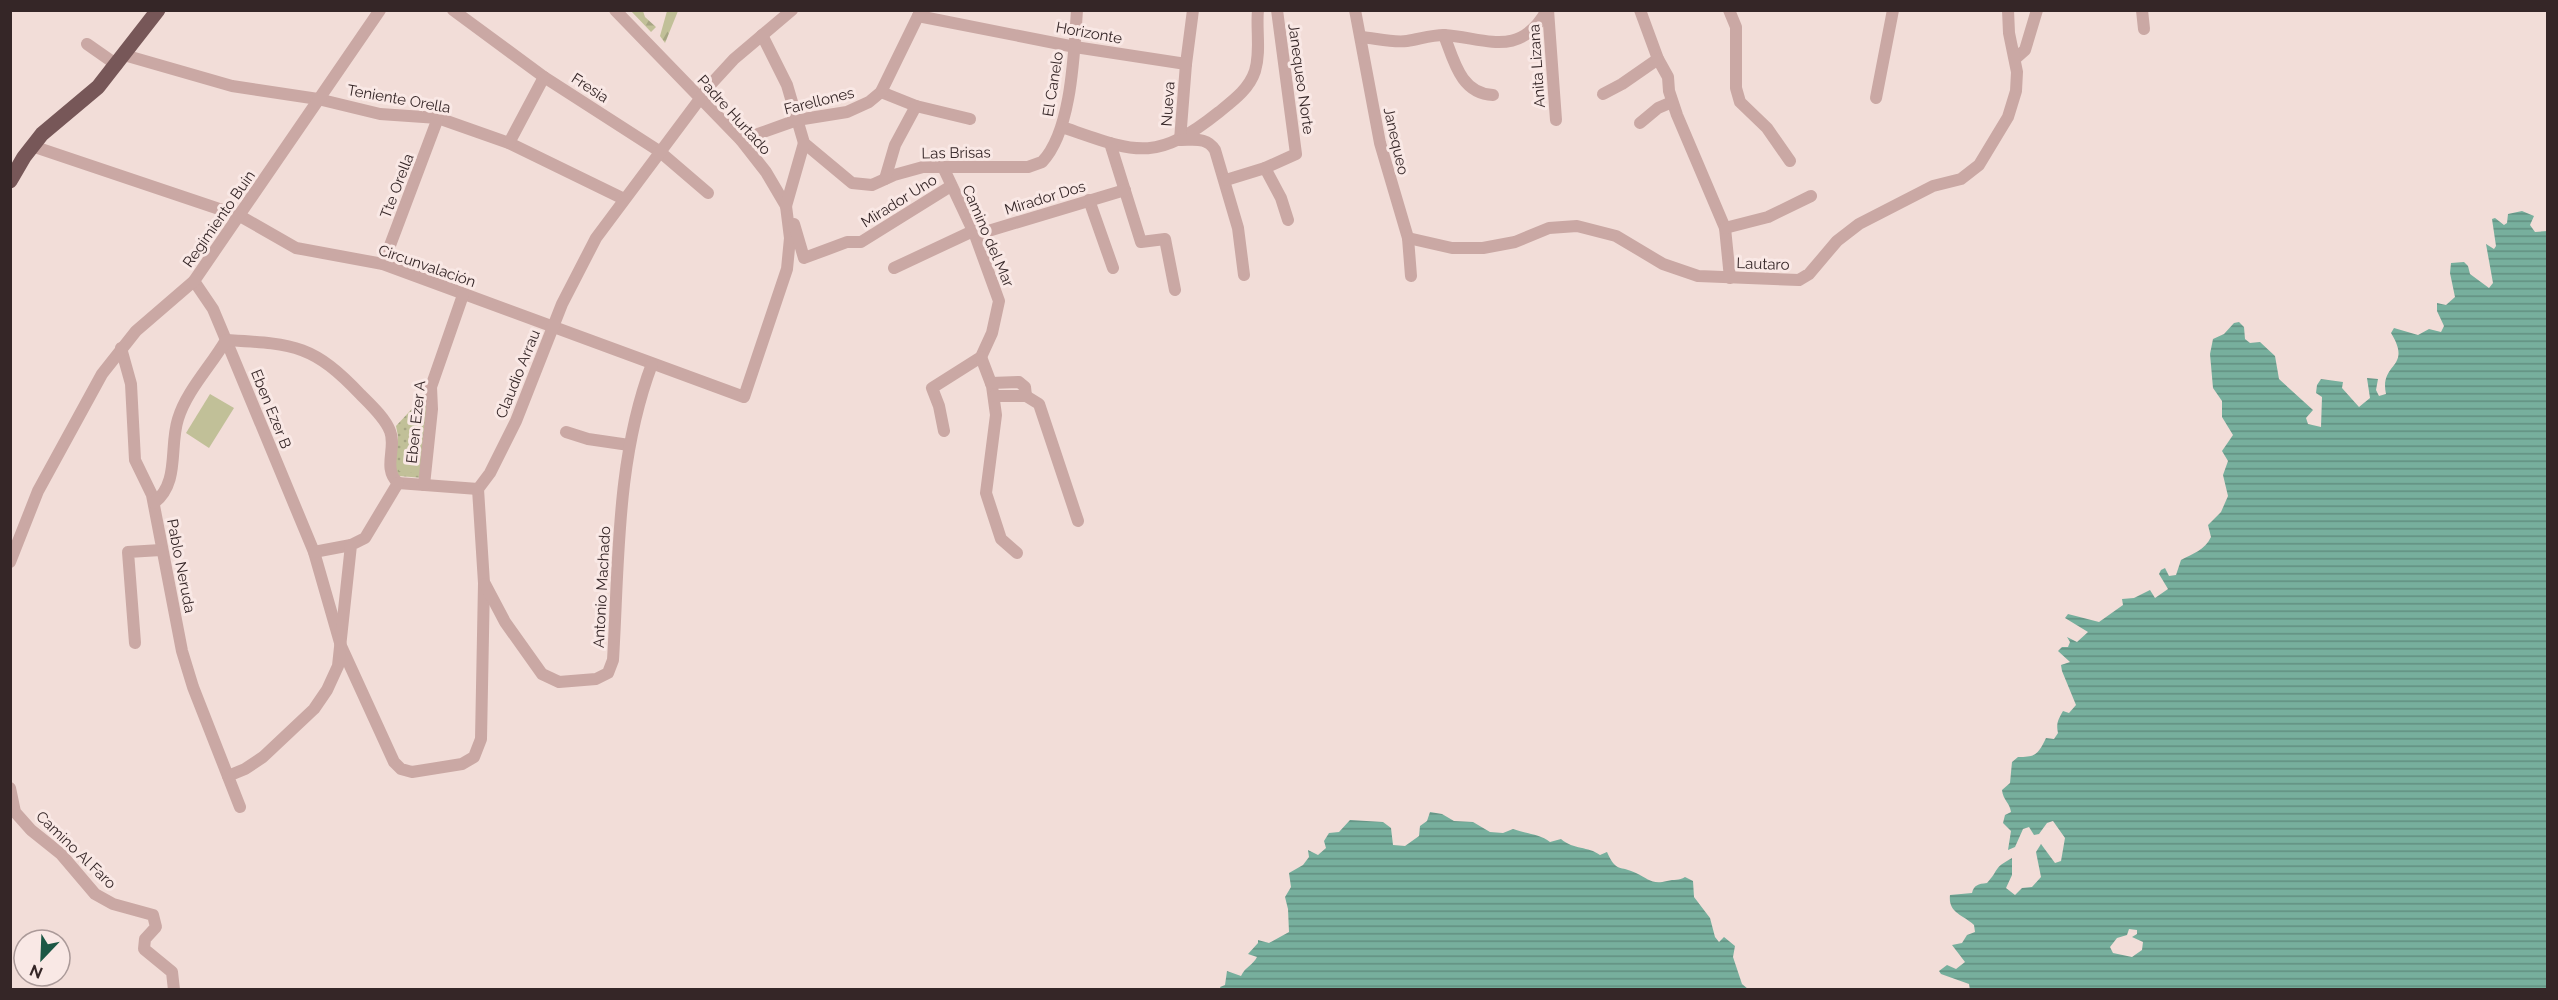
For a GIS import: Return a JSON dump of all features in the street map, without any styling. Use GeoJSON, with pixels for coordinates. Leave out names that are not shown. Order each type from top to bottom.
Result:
{"type":"FeatureCollection","features":[{"type":"Feature","properties":{"kind":"main road"},"geometry":{"type":"LineString","coordinates":[[10,182],[32,146],[53,123],[89,96],[158,10]]}},
{"type":"Feature","properties":{"kind":"street","name":"Regimiento Buin"},"geometry":{"type":"LineString","coordinates":[[10,562],[38,491],[93,388],[121,348],[152,315],[194,281],[380,10]]}},
{"type":"Feature","properties":{"kind":"street","name":"Fresia"},"geometry":{"type":"LineString","coordinates":[[453,10],[544,77],[659,151],[708,194]]}},
{"type":"Feature","properties":{"kind":"street","name":"Padre Hurtado"},"geometry":{"type":"LineString","coordinates":[[615,10],[741,140],[766,172],[787,212],[790,238],[788,269],[744,397]]}},
{"type":"Feature","properties":{"kind":"street","name":"Claudio Arrau"},"geometry":{"type":"LineString","coordinates":[[478,489],[490,473],[516,421],[553,328],[584,259],[659,151],[722,71],[792,10]]}},
{"type":"Feature","properties":{"kind":"street","name":"El Canelo"},"geometry":{"type":"LineString","coordinates":[[1062,127],[1075,47],[1077,10]]}},
{"type":"Feature","properties":{"kind":"street","name":"Nueva"},"geometry":{"type":"LineString","coordinates":[[1193,10],[1180,140],[1202,140],[1211,144],[1226,180],[1239,228],[1244,275]]}},
{"type":"Feature","properties":{"kind":"street"},"geometry":{"type":"LineString","coordinates":[[1062,127],[1129,149],[1148,150],[1180,140],[1238,97],[1251,81],[1258,55],[1258,10]]}},
{"type":"Feature","properties":{"kind":"street","name":"Janequeo Norte"},"geometry":{"type":"LineString","coordinates":[[1226,180],[1265,168],[1296,154],[1277,10]]}},
{"type":"Feature","properties":{"kind":"street","name":"Janequeo"},"geometry":{"type":"LineString","coordinates":[[1355,10],[1382,153],[1407,238],[1411,276]]}},
{"type":"Feature","properties":{"kind":"street"},"geometry":{"type":"LineString","coordinates":[[1361,37],[1400,41],[1444,35],[1489,43],[1509,42],[1523,36],[1547,10]]}},
{"type":"Feature","properties":{"kind":"street","name":"Anita Lizana"},"geometry":{"type":"LineString","coordinates":[[1547,10],[1556,120]]}},
{"type":"Feature","properties":{"kind":"street"},"geometry":{"type":"LineString","coordinates":[[1640,10],[1658,59],[1668,77],[1672,102],[1725,228],[1730,278]]}},
{"type":"Feature","properties":{"kind":"street"},"geometry":{"type":"LineString","coordinates":[[1729,10],[1736,27],[1737,95],[1743,106],[1767,128],[1790,161]]}},
{"type":"Feature","properties":{"kind":"street"},"geometry":{"type":"LineString","coordinates":[[1876,98],[1893,10]]}},
{"type":"Feature","properties":{"kind":"street"},"geometry":{"type":"LineString","coordinates":[[2008,10],[2009,33],[2016,58],[2025,50],[2037,10]]}},
{"type":"Feature","properties":{"kind":"street"},"geometry":{"type":"LineString","coordinates":[[2142,10],[2144,29]]}},
{"type":"Feature","properties":{"kind":"street"},"geometry":{"type":"LineString","coordinates":[[919,13],[881,92],[916,106],[970,119]]}},
{"type":"Feature","properties":{"kind":"street","name":"Horizonte"},"geometry":{"type":"LineString","coordinates":[[919,13],[1075,47],[1186,64]]}},
{"type":"Feature","properties":{"kind":"street"},"geometry":{"type":"LineString","coordinates":[[762,35],[780,68],[804,143],[787,212]]}},
{"type":"Feature","properties":{"kind":"street"},"geometry":{"type":"LineString","coordinates":[[1444,35],[1466,84],[1476,92],[1493,95]]}},
{"type":"Feature","properties":{"kind":"street","name":"Teniente Orella"},"geometry":{"type":"LineString","coordinates":[[87,44],[120,60],[232,86],[318,99],[380,114],[438,118],[509,143],[624,200]]}},
{"type":"Feature","properties":{"kind":"street","name":"Lautaro"},"geometry":{"type":"LineString","coordinates":[[1407,238],[1437,246],[1484,248],[1515,242],[1549,228],[1577,226],[1616,236],[1663,264],[1689,273],[1730,278],[1799,280],[1809,274],[1837,241],[1859,224],[1933,186],[1961,179],[1974,170],[2011,111],[2017,82],[2016,58]]}},
{"type":"Feature","properties":{"kind":"street"},"geometry":{"type":"LineString","coordinates":[[1603,94],[1658,59]]}},
{"type":"Feature","properties":{"kind":"street"},"geometry":{"type":"LineString","coordinates":[[509,143],[544,77]]}},
{"type":"Feature","properties":{"kind":"street","name":"Farellones"},"geometry":{"type":"LineString","coordinates":[[741,140],[797,120],[855,109],[881,92]]}},
{"type":"Feature","properties":{"kind":"street"},"geometry":{"type":"LineString","coordinates":[[1640,123],[1658,108],[1672,102]]}},
{"type":"Feature","properties":{"kind":"street"},"geometry":{"type":"LineString","coordinates":[[885,179],[895,145],[916,106]]}},
{"type":"Feature","properties":{"kind":"street","name":"Tte Orella"},"geometry":{"type":"LineString","coordinates":[[383,264],[438,118]]}},
{"type":"Feature","properties":{"kind":"street","name":"Las Brisas"},"geometry":{"type":"LineString","coordinates":[[804,143],[852,183],[866,186],[913,169],[1033,166],[1045,159],[1062,127]]}},
{"type":"Feature","properties":{"kind":"street"},"geometry":{"type":"LineString","coordinates":[[1110,143],[1141,242],[1165,239],[1175,290]]}},
{"type":"Feature","properties":{"kind":"street","name":"Circunvalación"},"geometry":{"type":"LineString","coordinates":[[32,146],[240,216],[296,248],[383,264],[744,397]]}},
{"type":"Feature","properties":{"kind":"street","name":"Camino del Mar"},"geometry":{"type":"LineString","coordinates":[[943,167],[974,233],[999,301],[992,333],[981,357]]}},
{"type":"Feature","properties":{"kind":"street"},"geometry":{"type":"LineString","coordinates":[[1265,168],[1281,198],[1288,220]]}},
{"type":"Feature","properties":{"kind":"street","name":"Mirador Uno"},"geometry":{"type":"LineString","coordinates":[[787,212],[794,222],[804,258],[847,242],[861,242],[951,186]]}},
{"type":"Feature","properties":{"kind":"street","name":"Mirador Dos"},"geometry":{"type":"LineString","coordinates":[[894,268],[974,233],[1125,190]]}},
{"type":"Feature","properties":{"kind":"street"},"geometry":{"type":"LineString","coordinates":[[1725,228],[1768,217],[1811,196]]}},
{"type":"Feature","properties":{"kind":"street"},"geometry":{"type":"LineString","coordinates":[[1089,200],[1113,268]]}},
{"type":"Feature","properties":{"kind":"street","name":"Eben Ezer B"},"geometry":{"type":"LineString","coordinates":[[194,281],[213,309],[314,552],[341,646],[394,762],[401,769],[412,772],[462,764],[470,760],[479,748],[484,583]]}},
{"type":"Feature","properties":{"kind":"street","name":"Eben Ezer A"},"geometry":{"type":"LineString","coordinates":[[424,485],[432,409],[431,387],[463,295]]}},
{"type":"Feature","properties":{"kind":"street"},"geometry":{"type":"LineString","coordinates":[[226,340],[294,346],[321,358],[337,369],[388,427],[392,441],[390,471],[398,483],[365,538],[351,545],[314,552]]}},
{"type":"Feature","properties":{"kind":"street","name":"Pablo Neruda"},"geometry":{"type":"LineString","coordinates":[[226,340],[182,409],[175,430],[169,480],[163,493],[154,502],[161,550],[188,669],[240,807]]}},
{"type":"Feature","properties":{"kind":"street"},"geometry":{"type":"LineString","coordinates":[[121,348],[131,384],[135,460],[154,502]]}},
{"type":"Feature","properties":{"kind":"street"},"geometry":{"type":"LineString","coordinates":[[944,431],[932,388],[981,357],[994,396],[995,432],[986,492],[1002,539],[1017,553]]}},
{"type":"Feature","properties":{"kind":"street","name":"Antonio Machado"},"geometry":{"type":"LineString","coordinates":[[484,583],[505,622],[542,675],[559,682],[596,679],[608,673],[613,660],[624,482],[629,445],[639,402],[652,364]]}},
{"type":"Feature","properties":{"kind":"street"},"geometry":{"type":"LineString","coordinates":[[991,383],[1019,382],[1025,387],[1026,396]]}},
{"type":"Feature","properties":{"kind":"street"},"geometry":{"type":"LineString","coordinates":[[994,396],[1026,396],[1039,404],[1044,414],[1060,473],[1078,521]]}},
{"type":"Feature","properties":{"kind":"street"},"geometry":{"type":"LineString","coordinates":[[566,432],[588,439],[629,445]]}},
{"type":"Feature","properties":{"kind":"street","name":"Eben Ezer A"},"geometry":{"type":"LineString","coordinates":[[398,483],[478,489]]}},
{"type":"Feature","properties":{"kind":"street"},"geometry":{"type":"LineString","coordinates":[[478,489],[484,583]]}},
{"type":"Feature","properties":{"kind":"street"},"geometry":{"type":"LineString","coordinates":[[228,776],[245,769],[263,757],[314,709],[338,666],[351,545]]}},
{"type":"Feature","properties":{"kind":"street"},"geometry":{"type":"LineString","coordinates":[[135,643],[128,552],[161,550]]}},
{"type":"Feature","properties":{"kind":"street","name":"Camino Al Faro"},"geometry":{"type":"LineString","coordinates":[[10,788],[15,812],[31,830],[61,854],[95,894],[114,904],[153,915],[156,927],[145,939],[144,949],[172,972],[174,990]]}},
{"type":"Feature","properties":{"kind":"green space"},"geometry":{"type":"Polygon","coordinates":[[[631,11],[643,11],[645,17],[656,27],[651,32],[631,11]]]}},
{"type":"Feature","properties":{"kind":"green space"},"geometry":{"type":"Polygon","coordinates":[[[667,11],[678,11],[665,43],[660,36],[667,11]]]}},
{"type":"Feature","properties":{"kind":"green space"},"geometry":{"type":"Polygon","coordinates":[[[210,394],[234,408],[209,448],[186,433],[210,394]]]}},
{"type":"Feature","properties":{"kind":"green space"},"geometry":{"type":"Polygon","coordinates":[[[422,398],[428,400],[423,478],[399,476],[394,471],[398,436],[396,426],[422,398]]]}},
{"type":"Feature","properties":{"kind":"green space"},"geometry":{"type":"Polygon","coordinates":[[[402,446],[421,448],[418,473],[399,471],[402,446]]]}},
{"type":"Feature","properties":{"kind":"shaded area"},"geometry":{"type":"Polygon","coordinates":[[[2522,211],[2534,216],[2530,225],[2535,232],[2548,231],[2547,989],[1970,990],[1969,984],[1941,974],[1939,971],[1947,965],[1956,969],[1965,962],[1952,945],[1962,943],[1967,935],[1975,932],[1974,925],[1951,906],[1950,895],[1972,893],[1975,887],[1987,883],[1999,867],[2012,858],[2012,875],[2006,888],[2015,895],[2022,888],[2032,887],[2041,877],[2036,852],[2041,844],[2055,863],[2061,861],[2065,838],[2053,821],[2047,823],[2039,834],[2034,835],[2029,827],[2023,829],[2015,847],[2008,850],[2011,831],[2003,823],[2005,815],[2011,812],[2002,790],[2010,783],[2012,762],[2018,757],[2035,754],[2046,738],[2054,739],[2058,733],[2058,722],[2063,711],[2069,713],[2076,705],[2061,665],[2070,662],[2058,651],[2062,647],[2068,647],[2070,642],[2067,637],[2077,642],[2088,632],[2065,618],[2068,614],[2099,622],[2123,605],[2122,599],[2134,598],[2150,590],[2155,598],[2168,589],[2159,574],[2161,570],[2165,568],[2169,576],[2176,575],[2181,560],[2202,548],[2211,537],[2208,525],[2221,512],[2228,496],[2223,475],[2228,461],[2222,451],[2233,435],[2222,417],[2222,401],[2213,388],[2210,354],[2213,339],[2224,334],[2234,323],[2239,322],[2244,327],[2245,339],[2250,343],[2260,342],[2275,356],[2279,379],[2313,410],[2306,418],[2308,424],[2321,427],[2322,397],[2316,393],[2321,379],[2343,382],[2342,388],[2359,407],[2370,398],[2367,378],[2378,379],[2376,390],[2379,396],[2386,394],[2387,376],[2399,353],[2391,333],[2394,328],[2418,335],[2429,329],[2441,332],[2444,326],[2437,311],[2437,303],[2446,305],[2455,297],[2450,273],[2451,263],[2464,262],[2470,274],[2489,288],[2493,283],[2486,244],[2494,249],[2496,246],[2492,219],[2495,218],[2504,225],[2507,223],[2508,214],[2522,211]],[[2129,929],[2127,935],[2117,938],[2110,947],[2113,953],[2132,957],[2142,950],[2143,942],[2132,937],[2137,934],[2137,930],[2129,929]]]}},
{"type":"Feature","properties":{"kind":"shaded area"},"geometry":{"type":"Polygon","coordinates":[[[1430,812],[1442,814],[1454,821],[1473,822],[1490,832],[1503,833],[1513,829],[1550,842],[1561,839],[1600,855],[1607,852],[1616,866],[1654,882],[1685,877],[1693,881],[1694,897],[1710,918],[1715,937],[1719,942],[1724,937],[1735,946],[1733,957],[1742,984],[1748,989],[1221,989],[1220,987],[1225,985],[1227,971],[1241,976],[1255,960],[1257,957],[1248,954],[1258,940],[1269,943],[1289,932],[1285,897],[1291,887],[1289,873],[1303,865],[1309,857],[1308,850],[1318,855],[1326,848],[1324,841],[1329,833],[1339,832],[1350,820],[1383,822],[1391,828],[1393,845],[1405,846],[1419,836],[1420,826],[1427,821],[1430,812]]]}}]}
